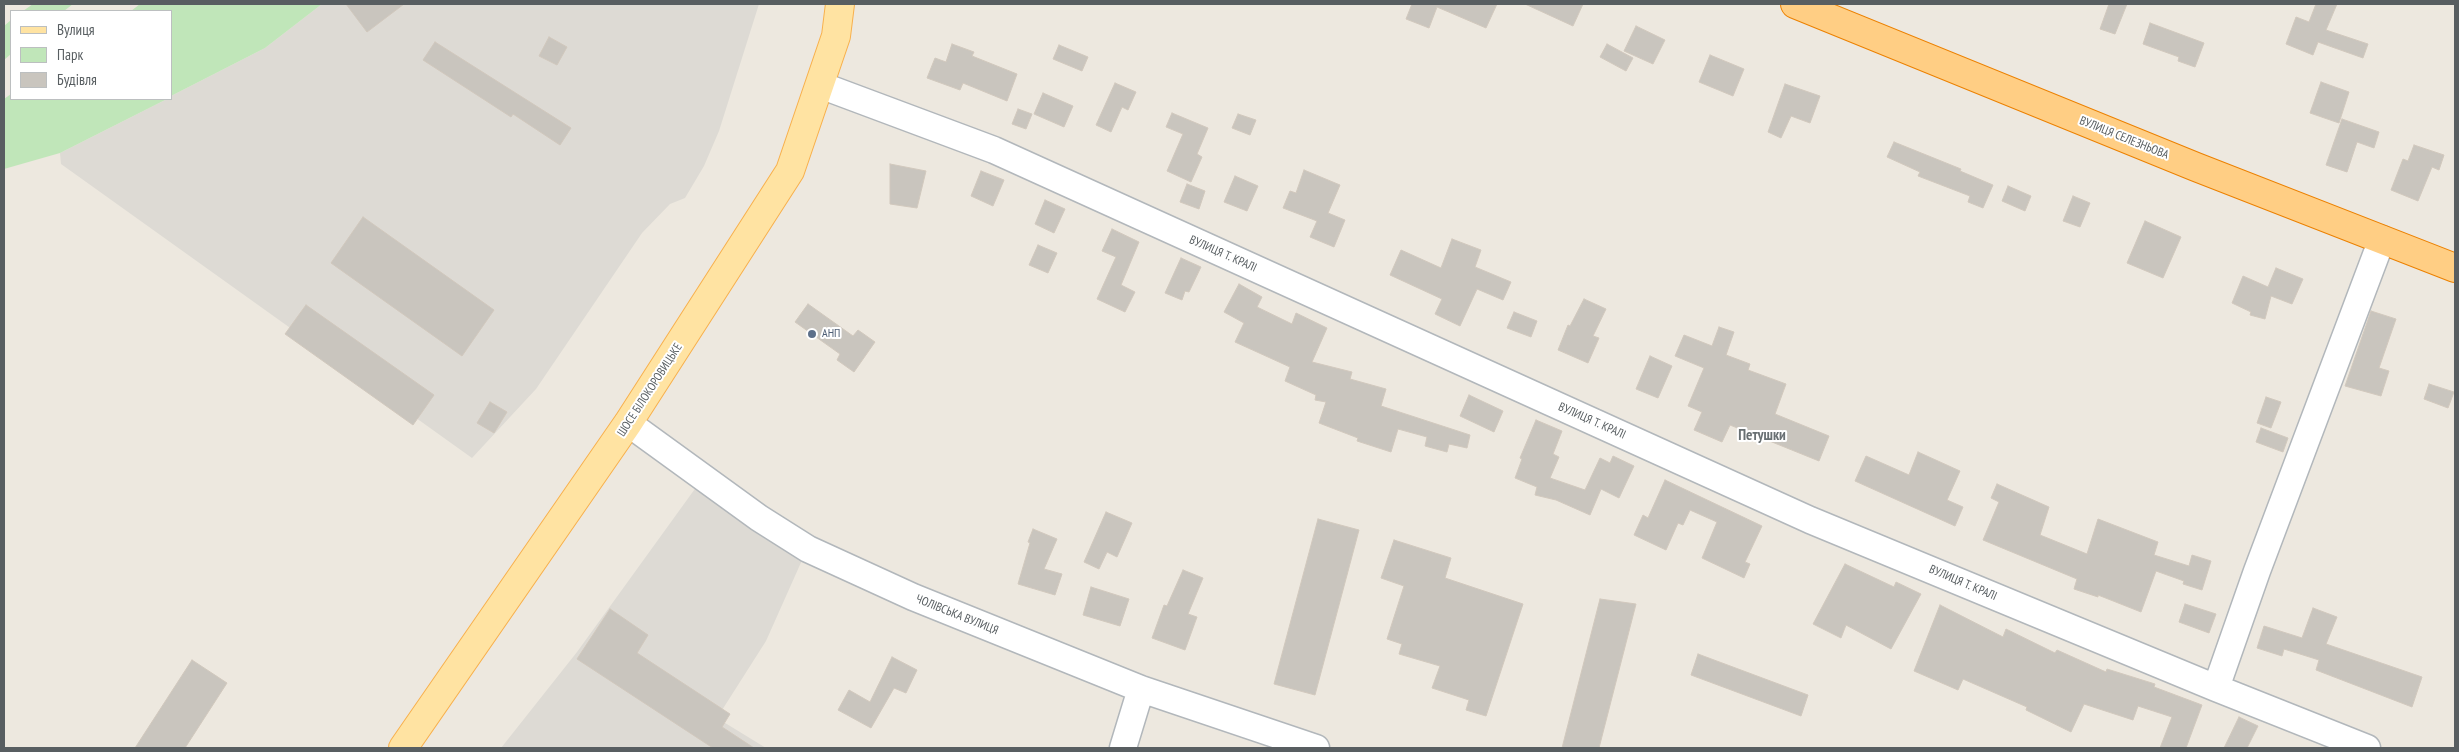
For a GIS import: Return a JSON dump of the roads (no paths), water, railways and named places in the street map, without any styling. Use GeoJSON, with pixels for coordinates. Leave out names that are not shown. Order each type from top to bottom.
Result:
{"type":"FeatureCollection","features":[{"type":"Feature","properties":{"kind":"highway","name":"ВУЛИЦЯ СЕЛЕЗНЬОВА"},"geometry":{"type":"LineString","coordinates":[[1795,4],[2187,163],[2455,268]]}},
{"type":"Feature","properties":{"kind":"main road","name":"ШОСЕ БІЛОКОРОВИЦЬКЕ"},"geometry":{"type":"LineString","coordinates":[[403,748],[628,424],[790,171],[836,36],[840,4]]}},
{"type":"Feature","properties":{"kind":"street","name":"ВУЛИЦЯ Т. КРАЛІ"},"geometry":{"type":"LineString","coordinates":[[820,86],[994,150],[1810,520],[2216,688],[2367,748]]}},
{"type":"Feature","properties":{"kind":"street"},"geometry":{"type":"LineString","coordinates":[[2216,688],[2260,562],[2382,239]]}},
{"type":"Feature","properties":{"kind":"street","name":"ЧОЛІВСЬКА ВУЛИЦЯ"},"geometry":{"type":"LineString","coordinates":[[628,424],[759,518],[808,549],[913,597],[1141,689],[1316,748]]}},
{"type":"Feature","properties":{"kind":"street"},"geometry":{"type":"LineString","coordinates":[[1123,748],[1141,689]]}},
{"type":"Feature","properties":{"kind":"place","name":"АНП"},"geometry":{"type":"Point","coordinates":[812,334]}},
{"type":"Feature","properties":{"kind":"district","name":"Петушки"},"geometry":{"type":"Point","coordinates":[1762,436]}}]}
